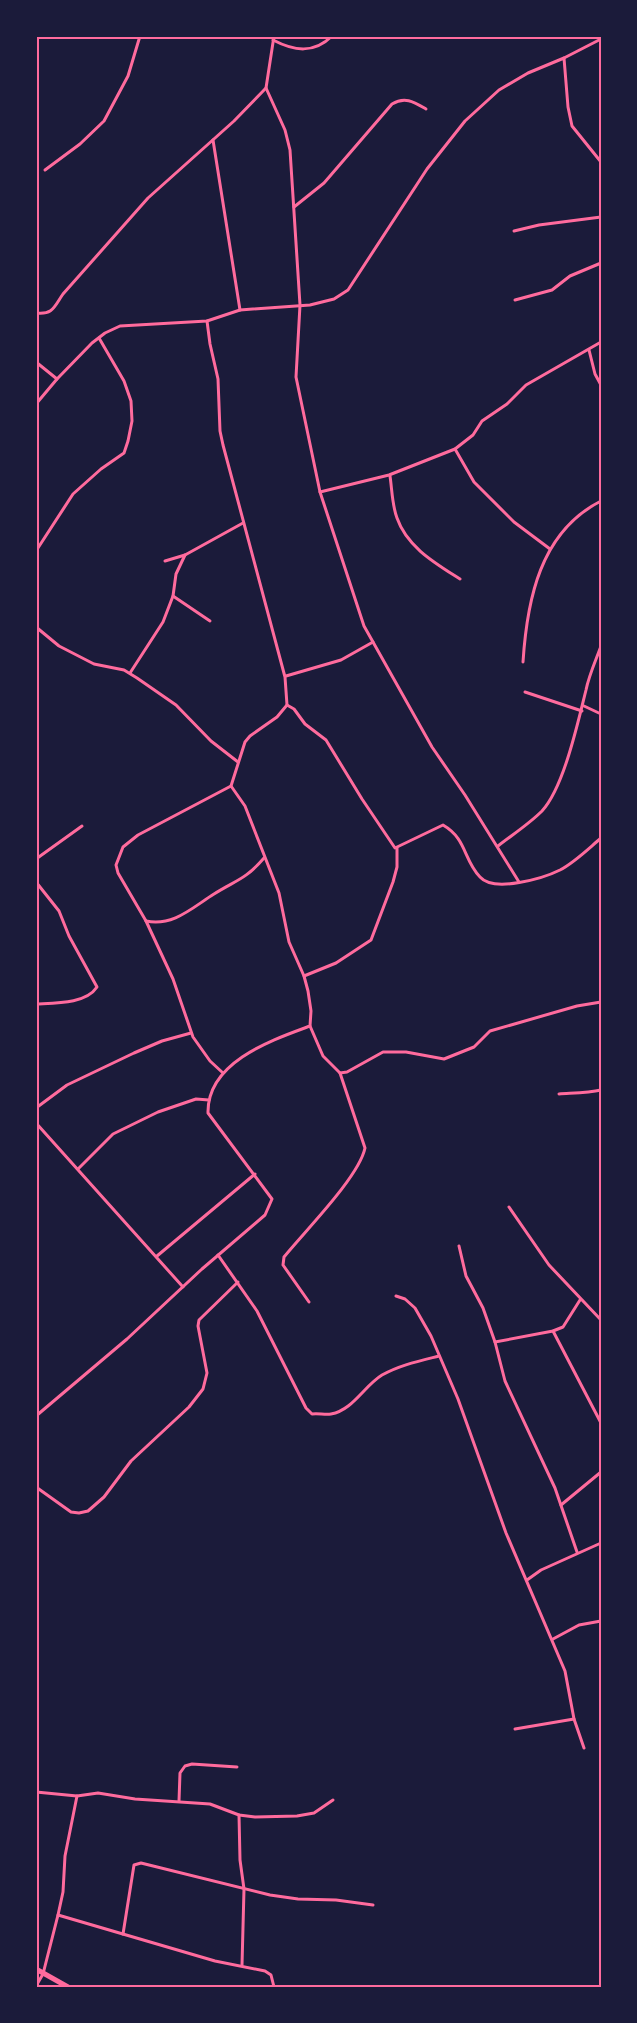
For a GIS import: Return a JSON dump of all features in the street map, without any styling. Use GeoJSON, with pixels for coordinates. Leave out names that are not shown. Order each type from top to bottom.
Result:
{"type":"FeatureCollection","features":[{"type":"Feature","properties":{"kind":"highway"},"geometry":{"type":"LineString","coordinates":[[36,1969],[68,1987]]}},
{"type":"Feature","properties":{"kind":"street"},"geometry":{"type":"LineString","coordinates":[[45,170],[80,144],[104,121],[128,76],[140,36]]}},
{"type":"Feature","properties":{"kind":"street"},"geometry":{"type":"LineString","coordinates":[[332,36],[324,44],[305,50],[283,45],[273,38],[266,88],[288,139],[300,305],[296,377],[320,492],[364,626],[432,747],[498,846],[519,882]]}},
{"type":"Feature","properties":{"kind":"street"},"geometry":{"type":"LineString","coordinates":[[36,404],[57,379],[99,338],[120,326],[207,321],[240,310],[310,305],[334,299],[348,290],[427,169],[465,121],[499,90],[528,73],[601,39]]}},
{"type":"Feature","properties":{"kind":"street"},"geometry":{"type":"LineString","coordinates":[[564,58],[572,126],[601,162]]}},
{"type":"Feature","properties":{"kind":"street"},"geometry":{"type":"LineString","coordinates":[[36,313],[45,315],[53,310],[63,294],[148,198],[234,121],[266,88]]}},
{"type":"Feature","properties":{"kind":"street"},"geometry":{"type":"LineString","coordinates":[[294,207],[324,183],[392,104],[408,99],[426,109]]}},
{"type":"Feature","properties":{"kind":"street"},"geometry":{"type":"LineString","coordinates":[[213,139],[240,310]]}},
{"type":"Feature","properties":{"kind":"street"},"geometry":{"type":"LineString","coordinates":[[514,231],[539,225],[601,217]]}},
{"type":"Feature","properties":{"kind":"street"},"geometry":{"type":"LineString","coordinates":[[515,300],[552,290],[570,276],[601,263]]}},
{"type":"Feature","properties":{"kind":"street"},"geometry":{"type":"LineString","coordinates":[[207,321],[218,379],[220,431],[243,523],[264,591],[285,677],[287,705],[277,717],[245,742],[231,786],[138,835],[123,847],[116,865],[177,987],[191,1033],[210,1061],[223,1073]]}},
{"type":"Feature","properties":{"kind":"street"},"geometry":{"type":"LineString","coordinates":[[36,551],[74,494],[101,469],[124,453],[128,441],[132,421],[131,401],[124,381],[99,338]]}},
{"type":"Feature","properties":{"kind":"street"},"geometry":{"type":"LineString","coordinates":[[320,492],[390,475],[455,448],[473,435],[482,421],[507,404],[526,385],[601,342]]}},
{"type":"Feature","properties":{"kind":"street"},"geometry":{"type":"LineString","coordinates":[[589,350],[601,385]]}},
{"type":"Feature","properties":{"kind":"street"},"geometry":{"type":"LineString","coordinates":[[36,362],[57,379]]}},
{"type":"Feature","properties":{"kind":"street"},"geometry":{"type":"LineString","coordinates":[[455,448],[474,482],[506,514],[550,549]]}},
{"type":"Feature","properties":{"kind":"street"},"geometry":{"type":"LineString","coordinates":[[390,475],[396,517],[406,538],[430,560],[460,579]]}},
{"type":"Feature","properties":{"kind":"street"},"geometry":{"type":"LineString","coordinates":[[523,662],[530,602],[540,568],[550,549],[569,526],[589,507],[601,501]]}},
{"type":"Feature","properties":{"kind":"street"},"geometry":{"type":"LineString","coordinates":[[165,561],[185,555],[243,523]]}},
{"type":"Feature","properties":{"kind":"street"},"geometry":{"type":"LineString","coordinates":[[130,673],[163,622],[173,596],[176,574],[185,555]]}},
{"type":"Feature","properties":{"kind":"street"},"geometry":{"type":"LineString","coordinates":[[173,596],[210,621]]}},
{"type":"Feature","properties":{"kind":"street"},"geometry":{"type":"LineString","coordinates":[[36,627],[59,646],[94,664],[130,673],[176,705],[211,741],[238,762]]}},
{"type":"Feature","properties":{"kind":"street"},"geometry":{"type":"LineString","coordinates":[[285,677],[341,660],[373,642]]}},
{"type":"Feature","properties":{"kind":"street"},"geometry":{"type":"LineString","coordinates":[[498,846],[542,811],[550,799],[565,765],[601,646]]}},
{"type":"Feature","properties":{"kind":"street"},"geometry":{"type":"LineString","coordinates":[[525,692],[582,711]]}},
{"type":"Feature","properties":{"kind":"street"},"geometry":{"type":"LineString","coordinates":[[287,705],[294,709],[305,724],[326,740],[393,847],[397,848]]}},
{"type":"Feature","properties":{"kind":"street"},"geometry":{"type":"LineString","coordinates":[[584,705],[601,714]]}},
{"type":"Feature","properties":{"kind":"street"},"geometry":{"type":"LineString","coordinates":[[231,786],[245,806],[279,893],[292,952],[304,976],[311,1011],[310,1026],[329,1064],[340,1073],[365,1148],[364,1156],[347,1181],[284,1257],[283,1265],[309,1302]]}},
{"type":"Feature","properties":{"kind":"street"},"geometry":{"type":"LineString","coordinates":[[397,848],[443,825],[454,832],[470,863],[481,878],[489,884],[502,884],[519,882],[560,870],[601,838]]}},
{"type":"Feature","properties":{"kind":"street"},"geometry":{"type":"LineString","coordinates":[[36,859],[82,826]]}},
{"type":"Feature","properties":{"kind":"street"},"geometry":{"type":"LineString","coordinates":[[304,976],[336,963],[371,940],[393,882],[397,867],[397,848]]}},
{"type":"Feature","properties":{"kind":"street"},"geometry":{"type":"LineString","coordinates":[[146,921],[157,922],[180,916],[250,874],[264,858]]}},
{"type":"Feature","properties":{"kind":"street"},"geometry":{"type":"LineString","coordinates":[[36,882],[59,911],[69,936],[97,987],[93,993],[81,999],[36,1004]]}},
{"type":"Feature","properties":{"kind":"street"},"geometry":{"type":"LineString","coordinates":[[340,1073],[347,1072],[383,1052],[406,1052],[444,1059],[474,1047],[490,1031],[577,1006],[601,1002]]}},
{"type":"Feature","properties":{"kind":"street"},"geometry":{"type":"LineString","coordinates":[[36,1416],[127,1339],[265,1215],[272,1199],[208,1113],[209,1100],[223,1073],[232,1065],[263,1045],[310,1026]]}},
{"type":"Feature","properties":{"kind":"street"},"geometry":{"type":"LineString","coordinates":[[36,1108],[67,1085],[162,1041],[191,1033]]}},
{"type":"Feature","properties":{"kind":"street"},"geometry":{"type":"LineString","coordinates":[[559,1094],[601,1090]]}},
{"type":"Feature","properties":{"kind":"street"},"geometry":{"type":"LineString","coordinates":[[78,1169],[113,1134],[158,1112],[196,1098],[209,1100]]}},
{"type":"Feature","properties":{"kind":"street"},"geometry":{"type":"LineString","coordinates":[[36,1123],[183,1287]]}},
{"type":"Feature","properties":{"kind":"street"},"geometry":{"type":"LineString","coordinates":[[157,1256],[255,1174]]}},
{"type":"Feature","properties":{"kind":"street"},"geometry":{"type":"LineString","coordinates":[[509,1207],[549,1265],[601,1320]]}},
{"type":"Feature","properties":{"kind":"street"},"geometry":{"type":"LineString","coordinates":[[459,1246],[466,1276],[483,1308],[495,1342],[505,1381],[561,1505],[577,1552]]}},
{"type":"Feature","properties":{"kind":"street"},"geometry":{"type":"LineString","coordinates":[[218,1255],[257,1311],[306,1408],[312,1414],[329,1414],[339,1411],[385,1373],[403,1365],[439,1356]]}},
{"type":"Feature","properties":{"kind":"street"},"geometry":{"type":"LineString","coordinates":[[36,1487],[71,1512],[88,1511],[104,1497],[131,1461],[189,1407],[203,1389],[207,1373],[198,1326],[199,1320],[238,1282]]}},
{"type":"Feature","properties":{"kind":"street"},"geometry":{"type":"LineString","coordinates":[[396,1296],[405,1299],[415,1308],[425,1323],[458,1399],[506,1533],[565,1671],[574,1719],[584,1748]]}},
{"type":"Feature","properties":{"kind":"street"},"geometry":{"type":"LineString","coordinates":[[495,1342],[563,1327],[580,1300]]}},
{"type":"Feature","properties":{"kind":"street"},"geometry":{"type":"LineString","coordinates":[[553,1331],[601,1423]]}},
{"type":"Feature","properties":{"kind":"street"},"geometry":{"type":"LineString","coordinates":[[561,1505],[601,1472]]}},
{"type":"Feature","properties":{"kind":"street"},"geometry":{"type":"LineString","coordinates":[[527,1580],[541,1570],[601,1543]]}},
{"type":"Feature","properties":{"kind":"street"},"geometry":{"type":"LineString","coordinates":[[552,1639],[579,1625],[601,1621]]}},
{"type":"Feature","properties":{"kind":"street"},"geometry":{"type":"LineString","coordinates":[[515,1729],[574,1719]]}},
{"type":"Feature","properties":{"kind":"street"},"geometry":{"type":"LineString","coordinates":[[179,1801],[180,1773],[185,1766],[192,1764],[237,1767]]}},
{"type":"Feature","properties":{"kind":"street"},"geometry":{"type":"LineString","coordinates":[[36,1792],[77,1796],[98,1793],[135,1799],[210,1804],[240,1815],[255,1817],[297,1816],[314,1813],[333,1800]]}},
{"type":"Feature","properties":{"kind":"street"},"geometry":{"type":"LineString","coordinates":[[36,1986],[43,1974],[63,1892],[65,1856],[77,1796]]}},
{"type":"Feature","properties":{"kind":"street"},"geometry":{"type":"LineString","coordinates":[[240,1815],[240,1860],[244,1889],[242,1965]]}},
{"type":"Feature","properties":{"kind":"street"},"geometry":{"type":"LineString","coordinates":[[123,1934],[134,1865],[141,1863],[244,1889],[298,1899],[336,1900],[373,1905]]}},
{"type":"Feature","properties":{"kind":"street"},"geometry":{"type":"LineString","coordinates":[[58,1915],[215,1961],[265,1971],[271,1975],[274,1987]]}}]}
